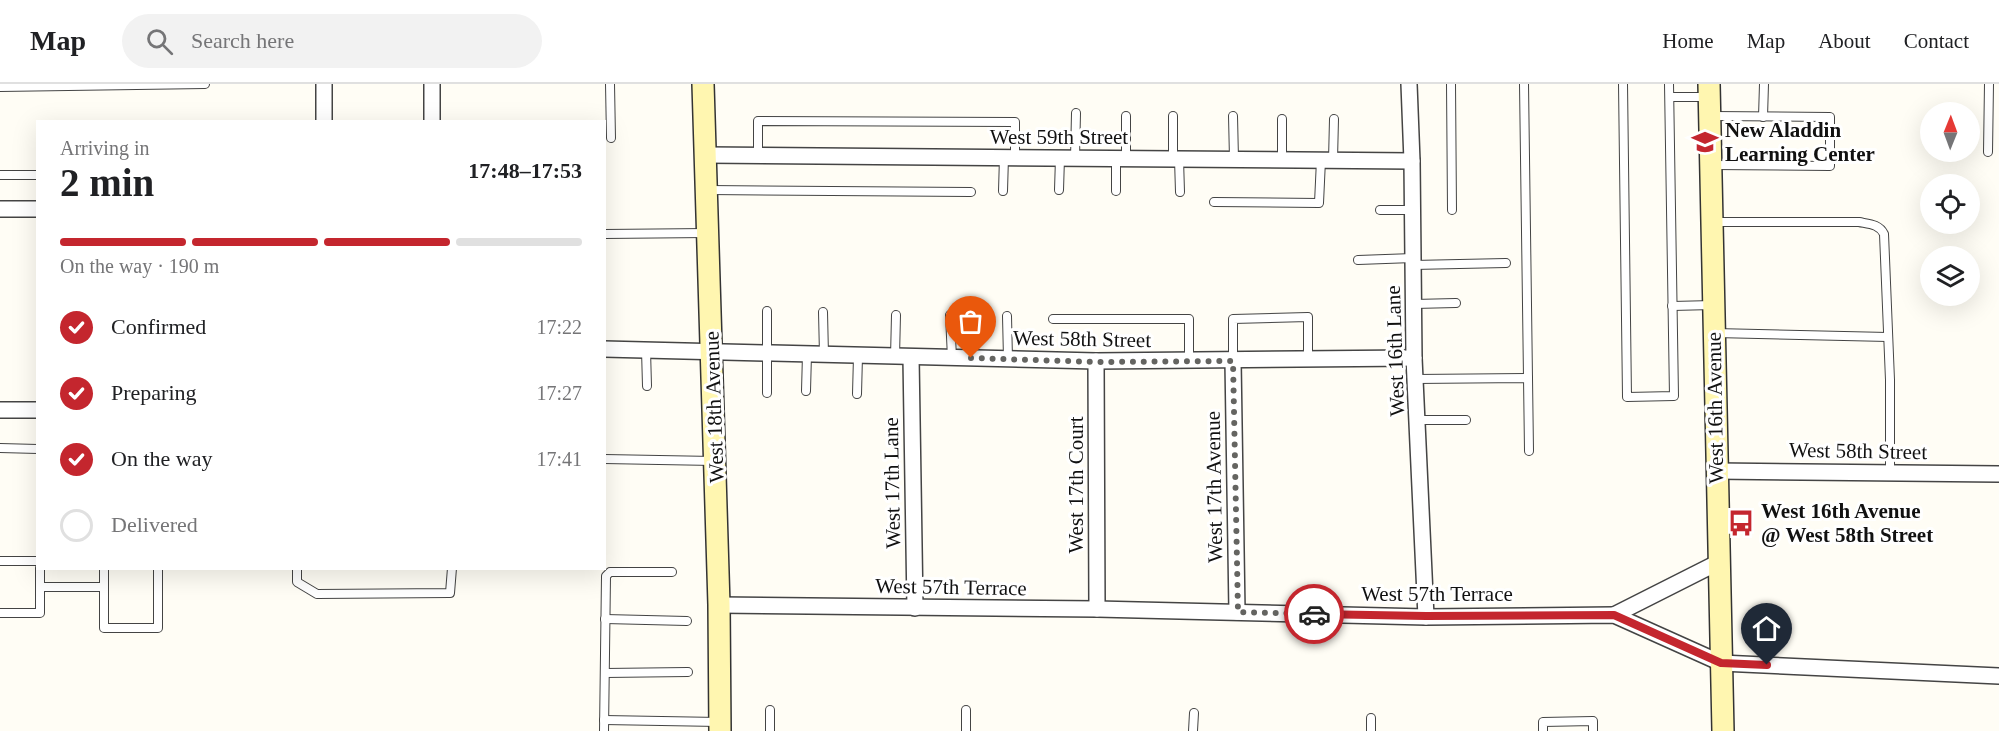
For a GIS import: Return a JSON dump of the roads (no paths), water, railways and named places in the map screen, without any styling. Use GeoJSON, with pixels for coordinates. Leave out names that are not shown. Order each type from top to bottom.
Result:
{"type":"FeatureCollection","features":[{"type":"Feature","properties":{"kind":"street"},"geometry":{"type":"LineString","coordinates":[[324,84],[324,120]]}},
{"type":"Feature","properties":{"kind":"street"},"geometry":{"type":"LineString","coordinates":[[432,84],[432,120]]}},
{"type":"Feature","properties":{"kind":"street","name":"West 18th Avenue"},"geometry":{"type":"LineString","coordinates":[[703,84],[720,605],[720,726]]}},
{"type":"Feature","properties":{"kind":"street","name":"West 16th Lane"},"geometry":{"type":"LineString","coordinates":[[1409,84],[1414,358],[1426,616]]}},
{"type":"Feature","properties":{"kind":"street","name":"West 16th Avenue"},"geometry":{"type":"LineString","coordinates":[[1710,99],[1723,731]]}},
{"type":"Feature","properties":{"kind":"street","name":"West 59th Street"},"geometry":{"type":"LineString","coordinates":[[706,155],[1412,160]]}},
{"type":"Feature","properties":{"kind":"street"},"geometry":{"type":"LineString","coordinates":[[0,209],[36,209]]}},
{"type":"Feature","properties":{"kind":"street","name":"West 58th Street"},"geometry":{"type":"LineString","coordinates":[[606,349],[1096,362],[1414,358]]}},
{"type":"Feature","properties":{"kind":"street","name":"West 17th Lane"},"geometry":{"type":"LineString","coordinates":[[911,357],[915,608]]}},
{"type":"Feature","properties":{"kind":"street","name":"West 17th Avenue"},"geometry":{"type":"LineString","coordinates":[[1233,361],[1238,612]]}},
{"type":"Feature","properties":{"kind":"street","name":"West 17th Court"},"geometry":{"type":"LineString","coordinates":[[1096,362],[1097,609]]}},
{"type":"Feature","properties":{"kind":"street"},"geometry":{"type":"LineString","coordinates":[[0,410],[36,410]]}},
{"type":"Feature","properties":{"kind":"street","name":"West 58th Street"},"geometry":{"type":"LineString","coordinates":[[1716,471],[1999,474]]}},
{"type":"Feature","properties":{"kind":"street"},"geometry":{"type":"LineString","coordinates":[[1614,615],[1719,562]]}},
{"type":"Feature","properties":{"kind":"street","name":"West 57th Terrace"},"geometry":{"type":"LineString","coordinates":[[720,605],[1097,609],[1426,616],[1614,615],[1721,663],[1999,676]]}},
{"type":"Feature","properties":{"kind":"lane"},"geometry":{"type":"LineString","coordinates":[[0,87],[206,84]]}},
{"type":"Feature","properties":{"kind":"lane"},"geometry":{"type":"LineString","coordinates":[[610,84],[611,138]]}},
{"type":"Feature","properties":{"kind":"lane"},"geometry":{"type":"LineString","coordinates":[[1451,84],[1452,210]]}},
{"type":"Feature","properties":{"kind":"lane"},"geometry":{"type":"LineString","coordinates":[[1524,84],[1528,451]]}},
{"type":"Feature","properties":{"kind":"lane"},"geometry":{"type":"LineString","coordinates":[[1623,84],[1628,397],[1674,396],[1669,84]]}},
{"type":"Feature","properties":{"kind":"lane"},"geometry":{"type":"LineString","coordinates":[[1763,117],[1764,84]]}},
{"type":"Feature","properties":{"kind":"lane"},"geometry":{"type":"LineString","coordinates":[[1988,152],[1989,84]]}},
{"type":"Feature","properties":{"kind":"lane"},"geometry":{"type":"LineString","coordinates":[[1670,98],[1710,99],[1763,117],[1830,117],[1830,166],[1711,165]]}},
{"type":"Feature","properties":{"kind":"lane"},"geometry":{"type":"LineString","coordinates":[[1059,190],[1068,158],[1076,113]]}},
{"type":"Feature","properties":{"kind":"lane"},"geometry":{"type":"LineString","coordinates":[[1116,191],[1126,116]]}},
{"type":"Feature","properties":{"kind":"lane"},"geometry":{"type":"LineString","coordinates":[[1233,116],[1234,159]]}},
{"type":"Feature","properties":{"kind":"lane"},"geometry":{"type":"LineString","coordinates":[[1173,117],[1180,192]]}},
{"type":"Feature","properties":{"kind":"lane"},"geometry":{"type":"LineString","coordinates":[[1282,119],[1282,159]]}},
{"type":"Feature","properties":{"kind":"lane"},"geometry":{"type":"LineString","coordinates":[[1214,202],[1319,203],[1334,119]]}},
{"type":"Feature","properties":{"kind":"lane"},"geometry":{"type":"LineString","coordinates":[[758,155],[758,121],[1015,122],[1003,190]]}},
{"type":"Feature","properties":{"kind":"lane"},"geometry":{"type":"LineString","coordinates":[[0,175],[36,175]]}},
{"type":"Feature","properties":{"kind":"lane"},"geometry":{"type":"LineString","coordinates":[[707,190],[971,192]]}},
{"type":"Feature","properties":{"kind":"lane"},"geometry":{"type":"LineString","coordinates":[[1380,210],[1413,210]]}},
{"type":"Feature","properties":{"kind":"lane"},"geometry":{"type":"LineString","coordinates":[[1712,222],[1859,222],[1879,226],[1884,234],[1890,472]]}},
{"type":"Feature","properties":{"kind":"lane"},"geometry":{"type":"LineString","coordinates":[[606,234],[708,233]]}},
{"type":"Feature","properties":{"kind":"lane"},"geometry":{"type":"LineString","coordinates":[[1358,260],[1506,263]]}},
{"type":"Feature","properties":{"kind":"lane"},"geometry":{"type":"LineString","coordinates":[[1414,304],[1456,303]]}},
{"type":"Feature","properties":{"kind":"lane"},"geometry":{"type":"LineString","coordinates":[[1672,306],[1713,305]]}},
{"type":"Feature","properties":{"kind":"lane"},"geometry":{"type":"LineString","coordinates":[[766,393],[767,310]]}},
{"type":"Feature","properties":{"kind":"lane"},"geometry":{"type":"LineString","coordinates":[[823,312],[824,355]]}},
{"type":"Feature","properties":{"kind":"lane"},"geometry":{"type":"LineString","coordinates":[[895,357],[896,315]]}},
{"type":"Feature","properties":{"kind":"lane"},"geometry":{"type":"LineString","coordinates":[[950,315],[952,358]]}},
{"type":"Feature","properties":{"kind":"lane"},"geometry":{"type":"LineString","coordinates":[[1006,316],[1008,359]]}},
{"type":"Feature","properties":{"kind":"lane"},"geometry":{"type":"LineString","coordinates":[[1233,361],[1233,319],[1308,318],[1308,360]]}},
{"type":"Feature","properties":{"kind":"lane"},"geometry":{"type":"LineString","coordinates":[[1053,319],[1190,319],[1190,361]]}},
{"type":"Feature","properties":{"kind":"lane"},"geometry":{"type":"LineString","coordinates":[[1714,333],[1888,337]]}},
{"type":"Feature","properties":{"kind":"lane"},"geometry":{"type":"LineString","coordinates":[[646,350],[647,386]]}},
{"type":"Feature","properties":{"kind":"lane"},"geometry":{"type":"LineString","coordinates":[[806,391],[807,354]]}},
{"type":"Feature","properties":{"kind":"lane"},"geometry":{"type":"LineString","coordinates":[[857,394],[858,356]]}},
{"type":"Feature","properties":{"kind":"lane"},"geometry":{"type":"LineString","coordinates":[[1415,379],[1528,378]]}},
{"type":"Feature","properties":{"kind":"lane"},"geometry":{"type":"LineString","coordinates":[[1417,420],[1466,420]]}},
{"type":"Feature","properties":{"kind":"lane"},"geometry":{"type":"LineString","coordinates":[[0,448],[36,448]]}},
{"type":"Feature","properties":{"kind":"lane"},"geometry":{"type":"LineString","coordinates":[[606,459],[715,461]]}},
{"type":"Feature","properties":{"kind":"lane"},"geometry":{"type":"LineString","coordinates":[[0,561],[36,561]]}},
{"type":"Feature","properties":{"kind":"lane"},"geometry":{"type":"LineString","coordinates":[[0,613],[40,614],[40,570]]}},
{"type":"Feature","properties":{"kind":"lane"},"geometry":{"type":"LineString","coordinates":[[104,570],[104,628],[158,628],[158,570]]}},
{"type":"Feature","properties":{"kind":"lane"},"geometry":{"type":"LineString","coordinates":[[297,570],[297,582],[317,594],[450,593],[452,570]]}},
{"type":"Feature","properties":{"kind":"lane"},"geometry":{"type":"LineString","coordinates":[[604,731],[606,576],[610,572],[672,572]]}},
{"type":"Feature","properties":{"kind":"lane"},"geometry":{"type":"LineString","coordinates":[[40,587],[104,587]]}},
{"type":"Feature","properties":{"kind":"lane"},"geometry":{"type":"LineString","coordinates":[[605,619],[687,621]]}},
{"type":"Feature","properties":{"kind":"lane"},"geometry":{"type":"LineString","coordinates":[[605,673],[688,672]]}},
{"type":"Feature","properties":{"kind":"lane"},"geometry":{"type":"LineString","coordinates":[[770,710],[770,731]]}},
{"type":"Feature","properties":{"kind":"lane"},"geometry":{"type":"LineString","coordinates":[[966,710],[966,731]]}},
{"type":"Feature","properties":{"kind":"lane"},"geometry":{"type":"LineString","coordinates":[[1193,731],[1194,713]]}},
{"type":"Feature","properties":{"kind":"lane"},"geometry":{"type":"LineString","coordinates":[[1371,718],[1371,731]]}},
{"type":"Feature","properties":{"kind":"lane"},"geometry":{"type":"LineString","coordinates":[[604,720],[720,726]]}},
{"type":"Feature","properties":{"kind":"lane"},"geometry":{"type":"LineString","coordinates":[[1543,731],[1543,722],[1593,722],[1593,731]]}},
{"type":"Feature","properties":{"kind":"place","name":"New Aladdin Learning Center"},"geometry":{"type":"Point","coordinates":[1705,142]}},
{"type":"Feature","properties":{"kind":"place","name":"West 16th Avenue @ West 58th Street"},"geometry":{"type":"Point","coordinates":[1741,523]}}]}
